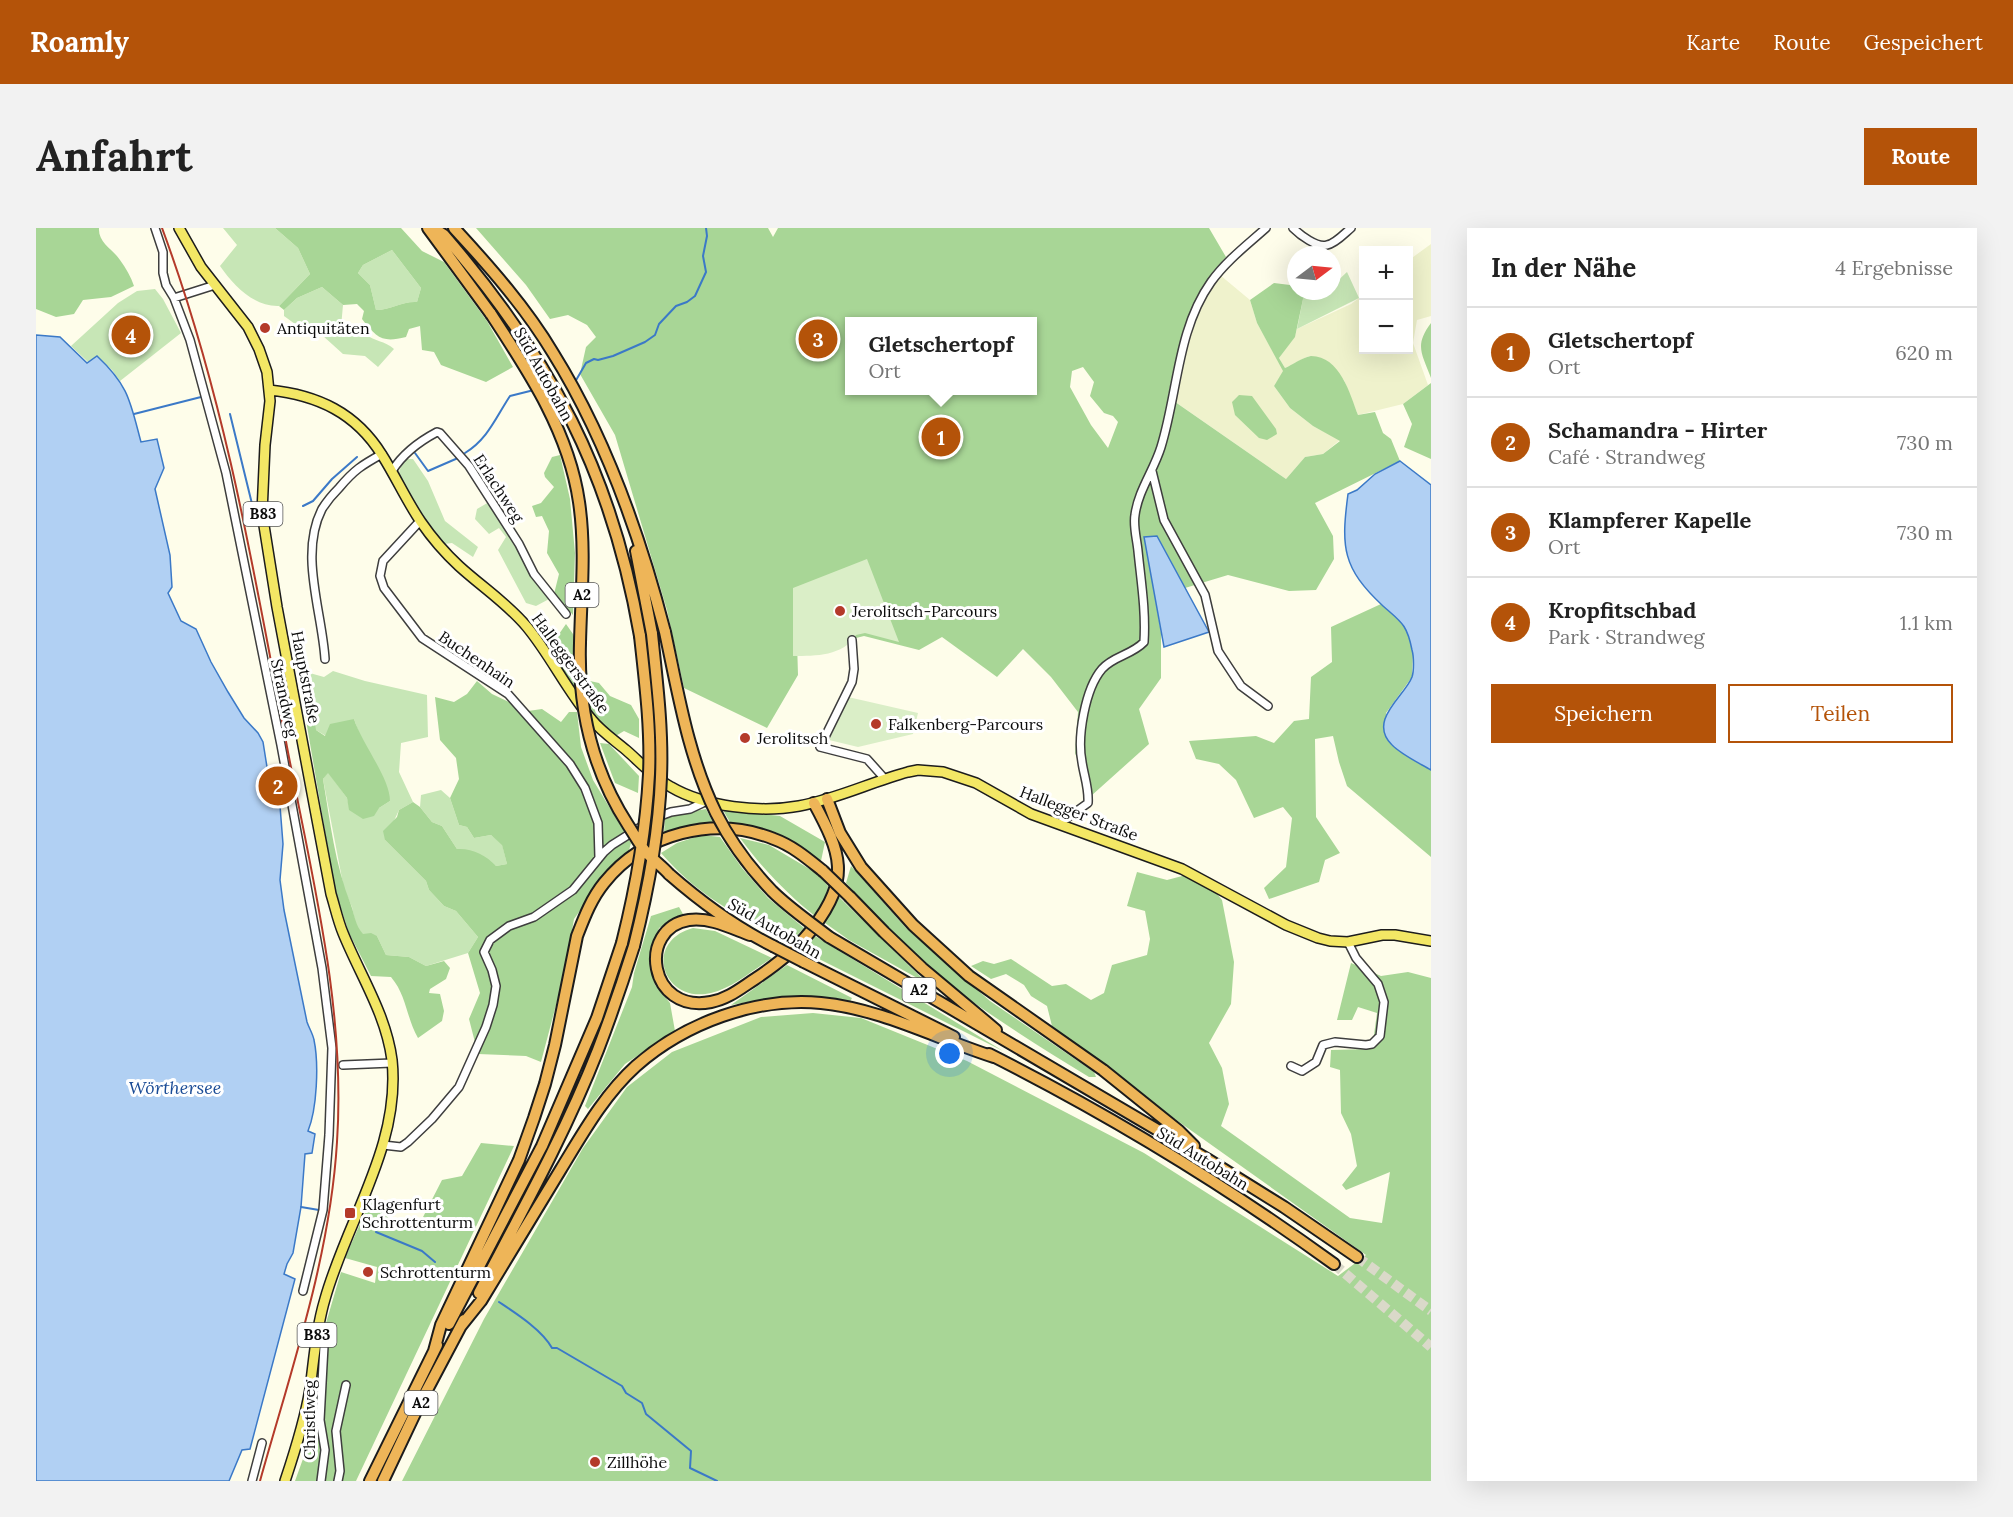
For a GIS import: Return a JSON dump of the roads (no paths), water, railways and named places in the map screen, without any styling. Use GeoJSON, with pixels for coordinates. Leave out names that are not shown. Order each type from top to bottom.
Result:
{"type":"FeatureCollection","features":[{"type":"Feature","properties":{"kind":"highway","name":"Süd Autobahn"},"geometry":{"type":"LineString","coordinates":[[428,228],[491,314],[548,407],[565,446],[579,501],[583,550],[580,673],[585,717],[604,778],[620,813],[645,851],[696,897],[750,935],[994,1057],[1100,1114],[1200,1172],[1275,1221],[1334,1264]]}},
{"type":"Feature","properties":{"kind":"highway","name":"A2"},"geometry":{"type":"LineString","coordinates":[[370,1481],[434,1351],[542,1146],[597,1018],[622,942],[637,884],[649,772],[647,701],[640,636],[622,550],[590,459],[552,381],[502,306],[444,235],[433,228]]}},
{"type":"Feature","properties":{"kind":"highway","name":"Süd Autobahn"},"geometry":{"type":"LineString","coordinates":[[454,228],[514,298],[552,351],[583,407],[635,533],[665,632],[691,745],[715,812],[746,860],[773,892],[830,937],[1207,1159],[1284,1207],[1357,1257]]}},
{"type":"Feature","properties":{"kind":"highway","name":"A2"},"geometry":{"type":"LineString","coordinates":[[382,1481],[418,1407],[530,1196],[569,1115],[597,1051],[634,946],[646,899],[654,849],[661,777],[659,702],[652,634],[636,557],[635,533]]}},
{"type":"Feature","properties":{"kind":"highway"},"geometry":{"type":"LineString","coordinates":[[827,799],[840,833],[861,867],[887,898],[920,931],[969,976],[1103,1070],[1179,1131],[1207,1159]]}},
{"type":"Feature","properties":{"kind":"highway"},"geometry":{"type":"LineString","coordinates":[[750,935],[712,921],[686,921],[675,926],[666,933],[657,948],[655,962],[657,974],[663,986],[677,998],[686,1001],[710,1002],[734,993],[766,971],[806,936],[828,907],[837,885],[838,874],[835,848],[814,802]]}},
{"type":"Feature","properties":{"kind":"highway"},"geometry":{"type":"LineString","coordinates":[[434,1351],[441,1325],[519,1160],[545,1084],[577,936],[585,914],[603,884],[615,871],[647,846],[672,835],[701,829],[742,830],[774,839],[792,848],[823,871],[914,961],[982,1016],[1010,1042]]}},
{"type":"Feature","properties":{"kind":"highway"},"geometry":{"type":"LineString","coordinates":[[461,1326],[481,1301],[600,1107],[635,1067],[659,1048],[689,1030],[767,1004],[820,1003],[848,1008],[912,1026],[959,1046],[994,1057]]}},
{"type":"Feature","properties":{"kind":"main road","name":"Hauptstraße"},"geometry":{"type":"LineString","coordinates":[[179,228],[201,267],[243,319],[263,358],[269,390],[262,513],[277,607],[331,894],[342,931],[384,1026],[392,1063],[392,1106],[383,1145]]}},
{"type":"Feature","properties":{"kind":"main road","name":"Halleggerstraße"},"geometry":{"type":"LineString","coordinates":[[269,390],[312,398],[336,407],[362,428],[382,454],[420,521],[446,553],[506,604],[527,627],[594,723],[669,786],[708,801]]}},
{"type":"Feature","properties":{"kind":"main road","name":"Hallegger Straße"},"geometry":{"type":"LineString","coordinates":[[708,801],[759,809],[790,807],[827,799],[884,778],[918,770],[956,775],[976,783],[1031,814],[1182,869],[1286,925],[1324,940],[1348,942],[1388,935],[1431,941]]}},
{"type":"Feature","properties":{"kind":"main road","name":"B83"},"geometry":{"type":"LineString","coordinates":[[285,1481],[304,1418],[319,1324],[334,1270],[383,1145]]}},
{"type":"Feature","properties":{"kind":"street","name":"Strandweg"},"geometry":{"type":"LineString","coordinates":[[155,228],[163,252],[164,279],[190,340],[226,473],[322,968],[332,1048],[329,1135],[323,1210],[303,1291]]}},
{"type":"Feature","properties":{"kind":"street"},"geometry":{"type":"LineString","coordinates":[[1060,823],[1088,803],[1089,795],[1080,744],[1083,720],[1091,690],[1103,667],[1131,653],[1144,642],[1145,619],[1135,519],[1141,492],[1152,471],[1161,445],[1181,353],[1191,320],[1202,296],[1220,270],[1266,228]]}},
{"type":"Feature","properties":{"kind":"street"},"geometry":{"type":"LineString","coordinates":[[1293,228],[1308,239],[1328,245],[1351,228]]}},
{"type":"Feature","properties":{"kind":"street"},"geometry":{"type":"LineString","coordinates":[[174,298],[215,285]]}},
{"type":"Feature","properties":{"kind":"street","name":"Erlachweg"},"geometry":{"type":"LineString","coordinates":[[392,471],[415,446],[433,434],[440,433],[469,466],[519,544],[534,574],[567,614]]}},
{"type":"Feature","properties":{"kind":"street"},"geometry":{"type":"LineString","coordinates":[[325,658],[313,566],[313,550],[319,518],[331,497],[356,469],[382,454]]}},
{"type":"Feature","properties":{"kind":"street"},"geometry":{"type":"LineString","coordinates":[[1152,471],[1164,520],[1205,596],[1218,651],[1241,686],[1268,706]]}},
{"type":"Feature","properties":{"kind":"street","name":"Buchenhain"},"geometry":{"type":"LineString","coordinates":[[420,521],[383,561],[380,576],[384,588],[422,638],[508,694],[570,764],[585,788],[598,823],[599,858]]}},
{"type":"Feature","properties":{"kind":"street"},"geometry":{"type":"LineString","coordinates":[[852,640],[854,669],[852,682],[820,747],[867,759],[884,778]]}},
{"type":"Feature","properties":{"kind":"street"},"geometry":{"type":"LineString","coordinates":[[383,1145],[400,1147],[408,1142],[432,1119],[459,1087],[486,1027],[493,1005],[495,986],[492,970],[484,952],[490,940],[509,926],[534,917],[573,890],[612,845],[656,818],[671,812],[690,809],[708,801]]}},
{"type":"Feature","properties":{"kind":"street"},"geometry":{"type":"LineString","coordinates":[[1291,1066],[1302,1071],[1309,1067],[1316,1062],[1323,1046],[1335,1042],[1372,1044],[1380,1036],[1384,1002],[1378,984],[1356,958],[1348,942]]}},
{"type":"Feature","properties":{"kind":"street"},"geometry":{"type":"LineString","coordinates":[[344,1065],[392,1063]]}},
{"type":"Feature","properties":{"kind":"street","name":"Christlweg"},"geometry":{"type":"LineString","coordinates":[[319,1324],[324,1346],[320,1420],[325,1450],[321,1481]]}},
{"type":"Feature","properties":{"kind":"street"},"geometry":{"type":"LineString","coordinates":[[338,1481],[340,1471],[336,1431],[346,1384]]}},
{"type":"Feature","properties":{"kind":"street"},"geometry":{"type":"LineString","coordinates":[[252,1481],[262,1443]]}},
{"type":"Feature","properties":{"kind":"water","name":"Wörthersee"},"geometry":{"type":"Polygon","coordinates":[[[36,335],[60,337],[87,363],[97,356],[116,376],[127,395],[141,442],[157,439],[164,468],[155,489],[170,555],[172,587],[168,593],[181,621],[196,629],[228,692],[244,718],[263,742],[271,792],[280,806],[283,844],[280,880],[284,910],[307,1022],[316,1050],[315,1099],[308,1131],[315,1134],[312,1153],[305,1154],[301,1207],[293,1253],[284,1274],[295,1279],[250,1449],[242,1450],[229,1481],[36,1481],[36,335]]]}},
{"type":"Feature","properties":{"kind":"water"},"geometry":{"type":"Polygon","coordinates":[[[1400,461],[1431,485],[1431,770],[1401,752],[1385,736],[1385,718],[1412,677],[1413,653],[1408,634],[1402,624],[1359,580],[1352,568],[1345,543],[1348,494],[1357,490],[1375,474],[1400,461]]]}},
{"type":"Feature","properties":{"kind":"water"},"geometry":{"type":"Polygon","coordinates":[[[1157,536],[1209,632],[1164,647],[1144,537],[1157,536]]]}},
{"type":"Feature","properties":{"kind":"waterway"},"geometry":{"type":"LineString","coordinates":[[575,382],[586,363],[594,359],[613,356],[645,342],[655,335],[659,324],[676,306],[695,296],[706,272],[703,256],[707,236],[706,228]]}},
{"type":"Feature","properties":{"kind":"waterway"},"geometry":{"type":"LineString","coordinates":[[465,453],[486,434],[510,396],[534,390]]}},
{"type":"Feature","properties":{"kind":"waterway"},"geometry":{"type":"LineString","coordinates":[[134,414],[201,397]]}},
{"type":"Feature","properties":{"kind":"waterway"},"geometry":{"type":"LineString","coordinates":[[230,414],[253,508]]}},
{"type":"Feature","properties":{"kind":"waterway"},"geometry":{"type":"LineString","coordinates":[[415,453],[428,471],[458,458]]}},
{"type":"Feature","properties":{"kind":"waterway"},"geometry":{"type":"LineString","coordinates":[[303,506],[313,501],[332,479],[357,457]]}},
{"type":"Feature","properties":{"kind":"waterway"},"geometry":{"type":"LineString","coordinates":[[301,1207],[319,1210]]}},
{"type":"Feature","properties":{"kind":"waterway"},"geometry":{"type":"LineString","coordinates":[[376,1232],[422,1251],[435,1262]]}},
{"type":"Feature","properties":{"kind":"waterway"},"geometry":{"type":"LineString","coordinates":[[499,1302],[536,1329],[552,1348],[557,1348],[622,1386],[626,1393],[642,1403],[646,1414],[691,1451],[690,1468],[717,1481]]}},
{"type":"Feature","properties":{"kind":"tunnel"},"geometry":{"type":"LineString","coordinates":[[1357,1257],[1431,1311]]}},
{"type":"Feature","properties":{"kind":"tunnel"},"geometry":{"type":"LineString","coordinates":[[1334,1264],[1431,1347]]}},
{"type":"Feature","properties":{"kind":"railway"},"geometry":{"type":"LineString","coordinates":[[162,228],[184,292],[221,421],[250,550],[325,943],[336,1042],[337,1142],[326,1228],[318,1271],[296,1356],[260,1481]]}},
{"type":"Feature","properties":{"kind":"place","name":"Antiquitäten"},"geometry":{"type":"Point","coordinates":[265,328]}},
{"type":"Feature","properties":{"kind":"place","name":"Kropfitschbad"},"geometry":{"type":"Point","coordinates":[131,335]}},
{"type":"Feature","properties":{"kind":"place","name":"Klampferer Kapelle"},"geometry":{"type":"Point","coordinates":[818,339]}},
{"type":"Feature","properties":{"kind":"place","name":"Gletschertopf"},"geometry":{"type":"Point","coordinates":[941,437]}},
{"type":"Feature","properties":{"kind":"place","name":"Jerolitsch-Parcours"},"geometry":{"type":"Point","coordinates":[840,611]}},
{"type":"Feature","properties":{"kind":"place","name":"Falkenberg-Parcours"},"geometry":{"type":"Point","coordinates":[876,724]}},
{"type":"Feature","properties":{"kind":"place","name":"Jerolitsch"},"geometry":{"type":"Point","coordinates":[745,738]}},
{"type":"Feature","properties":{"kind":"place","name":"Schamandra - Hirter"},"geometry":{"type":"Point","coordinates":[278,786]}},
{"type":"Feature","properties":{"kind":"place","name":"Klagenfurt Schrottenturm"},"geometry":{"type":"Point","coordinates":[350,1213]}},
{"type":"Feature","properties":{"kind":"place","name":"Schrottenturm"},"geometry":{"type":"Point","coordinates":[368,1272]}},
{"type":"Feature","properties":{"kind":"place","name":"Zillhöhe"},"geometry":{"type":"Point","coordinates":[595,1462]}}]}
